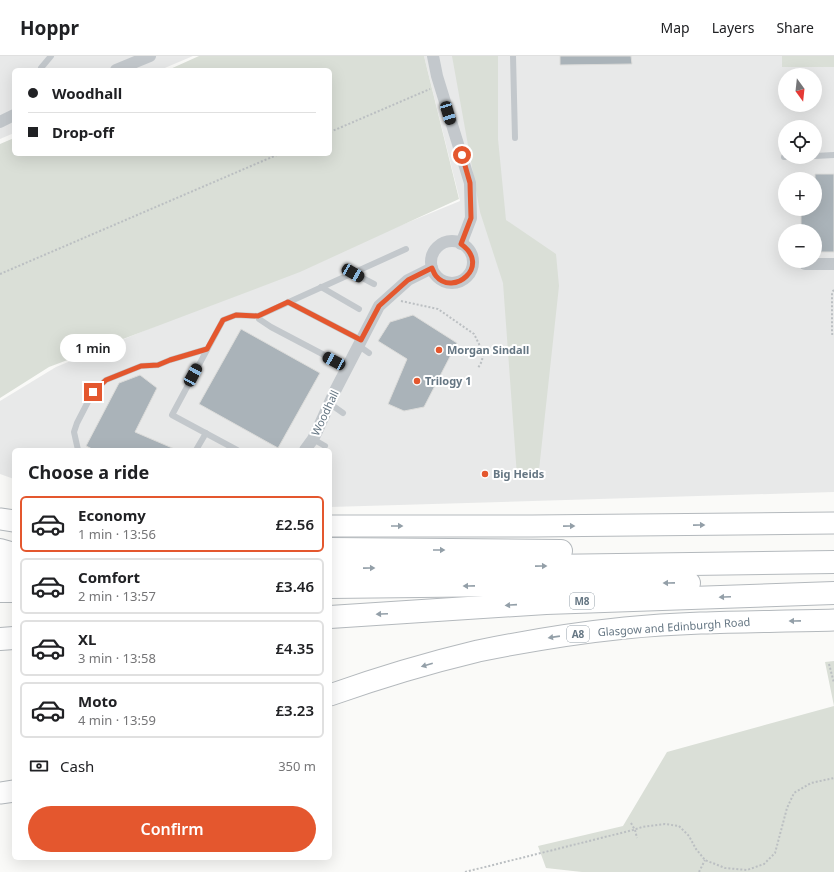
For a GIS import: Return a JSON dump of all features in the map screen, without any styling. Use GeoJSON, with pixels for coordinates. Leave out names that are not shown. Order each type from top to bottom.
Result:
{"type":"FeatureCollection","features":[{"type":"Feature","properties":{"kind":"highway"},"geometry":{"type":"LineString","coordinates":[[0,520],[12,521]]}},
{"type":"Feature","properties":{"kind":"highway"},"geometry":{"type":"LineString","coordinates":[[332,526],[548,526],[834,523]]}},
{"type":"Feature","properties":{"kind":"highway"},"geometry":{"type":"LineString","coordinates":[[0,547],[12,547]]}},
{"type":"Feature","properties":{"kind":"highway"},"geometry":{"type":"LineString","coordinates":[[0,550],[12,553]]}},
{"type":"Feature","properties":{"kind":"highway"},"geometry":{"type":"LineString","coordinates":[[332,569],[834,551]]}},
{"type":"Feature","properties":{"kind":"highway"},"geometry":{"type":"LineString","coordinates":[[332,569],[834,562]]}},
{"type":"Feature","properties":{"kind":"highway","name":"M8"},"geometry":{"type":"LineString","coordinates":[[332,569],[834,581]]}},
{"type":"Feature","properties":{"kind":"highway"},"geometry":{"type":"LineString","coordinates":[[0,572],[12,572]]}},
{"type":"Feature","properties":{"kind":"highway"},"geometry":{"type":"LineString","coordinates":[[0,591],[12,591]]}},
{"type":"Feature","properties":{"kind":"highway","name":"M8"},"geometry":{"type":"LineString","coordinates":[[332,617],[546,603],[834,594]]}},
{"type":"Feature","properties":{"kind":"highway","name":"Glasgow and Edinburgh Road"},"geometry":{"type":"LineString","coordinates":[[332,694],[430,664],[478,652],[544,639],[620,629],[673,625],[834,620]]}},
{"type":"Feature","properties":{"kind":"highway"},"geometry":{"type":"LineString","coordinates":[[0,639],[12,638]]}},
{"type":"Feature","properties":{"kind":"highway"},"geometry":{"type":"LineString","coordinates":[[0,793],[12,791]]}},
{"type":"Feature","properties":{"kind":"street"},"geometry":{"type":"LineString","coordinates":[[121,68],[150,56]]}},
{"type":"Feature","properties":{"kind":"street"},"geometry":{"type":"LineString","coordinates":[[433,56],[437,76],[470,183],[471,218],[461,244]]}},
{"type":"Feature","properties":{"kind":"street"},"geometry":{"type":"LineString","coordinates":[[0,122],[12,116]]}},
{"type":"Feature","properties":{"kind":"street"},"geometry":{"type":"LineString","coordinates":[[446,242],[461,244],[467,248],[470,253],[472,268],[466,278],[458,282],[445,282],[436,276],[432,268],[432,257],[434,251],[446,242]]}},
{"type":"Feature","properties":{"kind":"street"},"geometry":{"type":"LineString","coordinates":[[822,264],[834,264]]}},
{"type":"Feature","properties":{"kind":"street","name":"Woodhall"},"geometry":{"type":"LineString","coordinates":[[306,448],[313,439],[329,403],[379,306],[408,280],[432,268]]}},
{"type":"Feature","properties":{"kind":"lane"},"geometry":{"type":"LineString","coordinates":[[40,68],[51,56]]}},
{"type":"Feature","properties":{"kind":"lane"},"geometry":{"type":"LineString","coordinates":[[513,56],[515,138]]}},
{"type":"Feature","properties":{"kind":"lane"},"geometry":{"type":"LineString","coordinates":[[822,156],[834,155]]}},
{"type":"Feature","properties":{"kind":"lane"},"geometry":{"type":"LineString","coordinates":[[233,448],[172,415],[223,320],[236,315],[258,316],[406,249]]}},
{"type":"Feature","properties":{"kind":"lane"},"geometry":{"type":"LineString","coordinates":[[353,273],[374,284]]}},
{"type":"Feature","properties":{"kind":"lane"},"geometry":{"type":"LineString","coordinates":[[321,287],[359,309]]}},
{"type":"Feature","properties":{"kind":"lane"},"geometry":{"type":"LineString","coordinates":[[288,302],[360,343],[369,353]]}},
{"type":"Feature","properties":{"kind":"lane"},"geometry":{"type":"LineString","coordinates":[[258,316],[259,319],[271,327],[347,367]]}},
{"type":"Feature","properties":{"kind":"lane"},"geometry":{"type":"LineString","coordinates":[[78,448],[74,432],[76,423],[93,392],[106,380],[141,366],[158,365],[207,349]]}},
{"type":"Feature","properties":{"kind":"lane"},"geometry":{"type":"LineString","coordinates":[[329,403],[343,413]]}},
{"type":"Feature","properties":{"kind":"lane"},"geometry":{"type":"LineString","coordinates":[[197,448],[206,433]]}},
{"type":"Feature","properties":{"kind":"lane"},"geometry":{"type":"LineString","coordinates":[[313,439],[325,446]]}},
{"type":"Feature","properties":{"kind":"path"},"geometry":{"type":"LineString","coordinates":[[332,131],[440,85]]}},
{"type":"Feature","properties":{"kind":"path"},"geometry":{"type":"LineString","coordinates":[[0,274],[274,156]]}},
{"type":"Feature","properties":{"kind":"path"},"geometry":{"type":"LineString","coordinates":[[834,290],[832,292],[832,334],[834,334]]}},
{"type":"Feature","properties":{"kind":"path"},"geometry":{"type":"LineString","coordinates":[[388,299],[438,309],[474,334],[483,352],[482,361],[478,368]]}},
{"type":"Feature","properties":{"kind":"path"},"geometry":{"type":"LineString","coordinates":[[829,664],[834,684]]}},
{"type":"Feature","properties":{"kind":"path"},"geometry":{"type":"LineString","coordinates":[[465,872],[642,827],[665,824],[679,826],[689,836],[696,849],[705,860],[725,868],[747,870],[764,864],[775,853],[787,808],[794,794],[811,783],[834,778]]}},
{"type":"Feature","properties":{"kind":"path"},"geometry":{"type":"LineString","coordinates":[[631,824],[635,830],[637,838]]}},
{"type":"Feature","properties":{"kind":"path"},"geometry":{"type":"LineString","coordinates":[[699,872],[705,860]]}},
{"type":"Feature","properties":{"kind":"shaded area"},"geometry":{"type":"Polygon","coordinates":[[[0,56],[193,56],[165,68],[12,68],[12,134],[0,139],[0,56]]]}},
{"type":"Feature","properties":{"kind":"shaded area"},"geometry":{"type":"Polygon","coordinates":[[[199,56],[424,56],[459,199],[300,272],[49,367],[0,398],[0,144],[12,139],[12,156],[332,156],[332,68],[172,68],[199,56]]]}},
{"type":"Feature","properties":{"kind":"shaded area"},"geometry":{"type":"Polygon","coordinates":[[[424,56],[834,56],[834,492],[332,507],[332,448],[12,448],[12,478],[0,474],[0,401],[56,367],[460,201],[424,56]]]}},
{"type":"Feature","properties":{"kind":"shaded area"},"geometry":{"type":"Polygon","coordinates":[[[452,56],[498,56],[498,139],[506,220],[556,254],[559,286],[539,470],[517,476],[503,283],[480,212],[452,56]]]}},
{"type":"Feature","properties":{"kind":"shaded area"},"geometry":{"type":"Polygon","coordinates":[[[782,56],[834,56],[834,67],[782,67],[782,56]]]}},
{"type":"Feature","properties":{"kind":"shaded area"},"geometry":{"type":"Polygon","coordinates":[[[834,661],[834,706],[825,662],[834,661]]]}},
{"type":"Feature","properties":{"kind":"shaded area"},"geometry":{"type":"Polygon","coordinates":[[[834,706],[834,872],[582,872],[546,868],[538,846],[623,826],[667,752],[834,706]]]}},
{"type":"Feature","properties":{"kind":"building"},"geometry":{"type":"Polygon","coordinates":[[[560,56],[631,56],[632,64],[560,65],[560,56]]]}},
{"type":"Feature","properties":{"kind":"building"},"geometry":{"type":"Polygon","coordinates":[[[822,174],[834,174],[834,252],[822,252],[822,224],[801,224],[801,216],[822,216],[822,174]]]}},
{"type":"Feature","properties":{"kind":"building","name":"Trilogy 1"},"geometry":{"type":"Polygon","coordinates":[[[413,315],[457,343],[424,407],[404,411],[388,404],[407,359],[378,341],[390,322],[413,315]]]}},
{"type":"Feature","properties":{"kind":"building"},"geometry":{"type":"Polygon","coordinates":[[[241,329],[320,373],[278,448],[199,404],[241,329]]]}},
{"type":"Feature","properties":{"kind":"building"},"geometry":{"type":"Polygon","coordinates":[[[140,375],[157,388],[135,432],[172,448],[90,448],[86,446],[119,383],[140,375]]]}},
{"type":"Feature","properties":{"kind":"place","name":"Morgan Sindall"},"geometry":{"type":"Point","coordinates":[439,350]}},
{"type":"Feature","properties":{"kind":"place","name":"Trilogy 1"},"geometry":{"type":"Point","coordinates":[417,381]}},
{"type":"Feature","properties":{"kind":"place","name":"Big Heids"},"geometry":{"type":"Point","coordinates":[485,474]}},
{"type":"Feature","properties":{"kind":"route"},"geometry":{"type":"LineString","coordinates":[[93,392],[106,380],[141,366],[158,365],[207,349],[223,320],[236,315],[258,316],[288,302],[361,340],[379,306],[408,280],[432,268],[436,276],[445,282],[458,282],[466,278],[472,268],[472,260],[467,248],[461,244],[471,218],[470,183],[462,155]]}}]}
